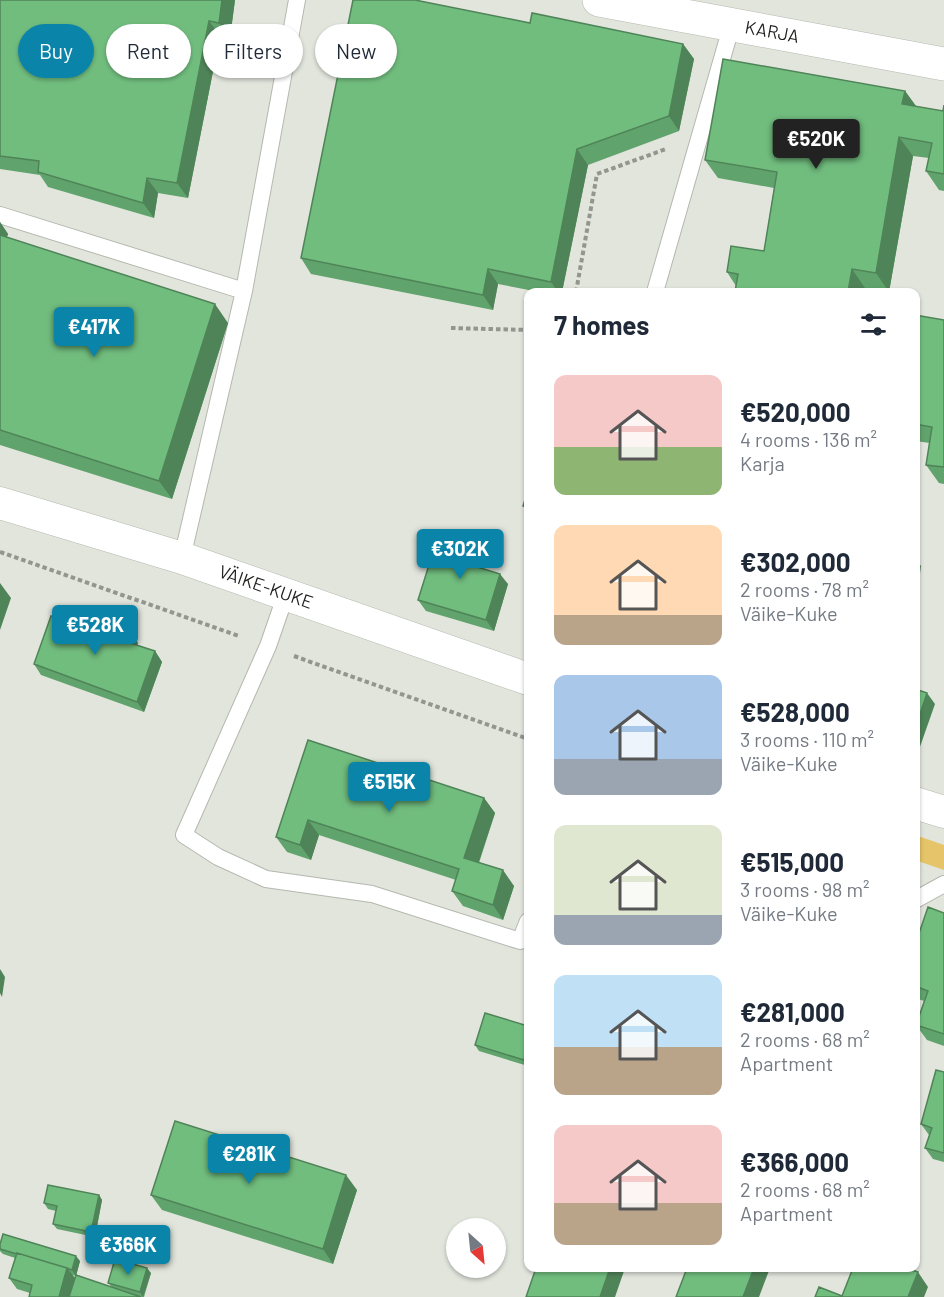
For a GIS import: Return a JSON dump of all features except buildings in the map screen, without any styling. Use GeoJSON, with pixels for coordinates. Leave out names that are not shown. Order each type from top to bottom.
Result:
{"type":"FeatureCollection","features":[{"type":"Feature","properties":{"kind":"street","name":"KARJA"},"geometry":{"type":"LineString","coordinates":[[599,0],[944,64]]}},
{"type":"Feature","properties":{"kind":"street","name":"VÄIKE-KUKE"},"geometry":{"type":"LineString","coordinates":[[0,503],[182,558],[524,678]]}},
{"type":"Feature","properties":{"kind":"street"},"geometry":{"type":"LineString","coordinates":[[920,805],[944,812]]}},
{"type":"Feature","properties":{"kind":"lane"},"geometry":{"type":"LineString","coordinates":[[182,558],[244,291],[297,0]]}},
{"type":"Feature","properties":{"kind":"lane"},"geometry":{"type":"LineString","coordinates":[[656,288],[732,24]]}},
{"type":"Feature","properties":{"kind":"lane"},"geometry":{"type":"LineString","coordinates":[[0,215],[244,291]]}},
{"type":"Feature","properties":{"kind":"lane"},"geometry":{"type":"LineString","coordinates":[[286,594],[268,646],[184,835],[219,857],[266,879],[372,894],[520,941],[524,931]]}},
{"type":"Feature","properties":{"kind":"lane"},"geometry":{"type":"LineString","coordinates":[[920,897],[944,884]]}},
{"type":"Feature","properties":{"kind":"path"},"geometry":{"type":"LineString","coordinates":[[577,288],[597,174],[673,147]]}},
{"type":"Feature","properties":{"kind":"path"},"geometry":{"type":"LineString","coordinates":[[451,328],[524,330]]}},
{"type":"Feature","properties":{"kind":"shaded area"},"geometry":{"type":"Polygon","coordinates":[[[920,837],[944,845],[944,870],[920,862],[920,837]]]}}]}
